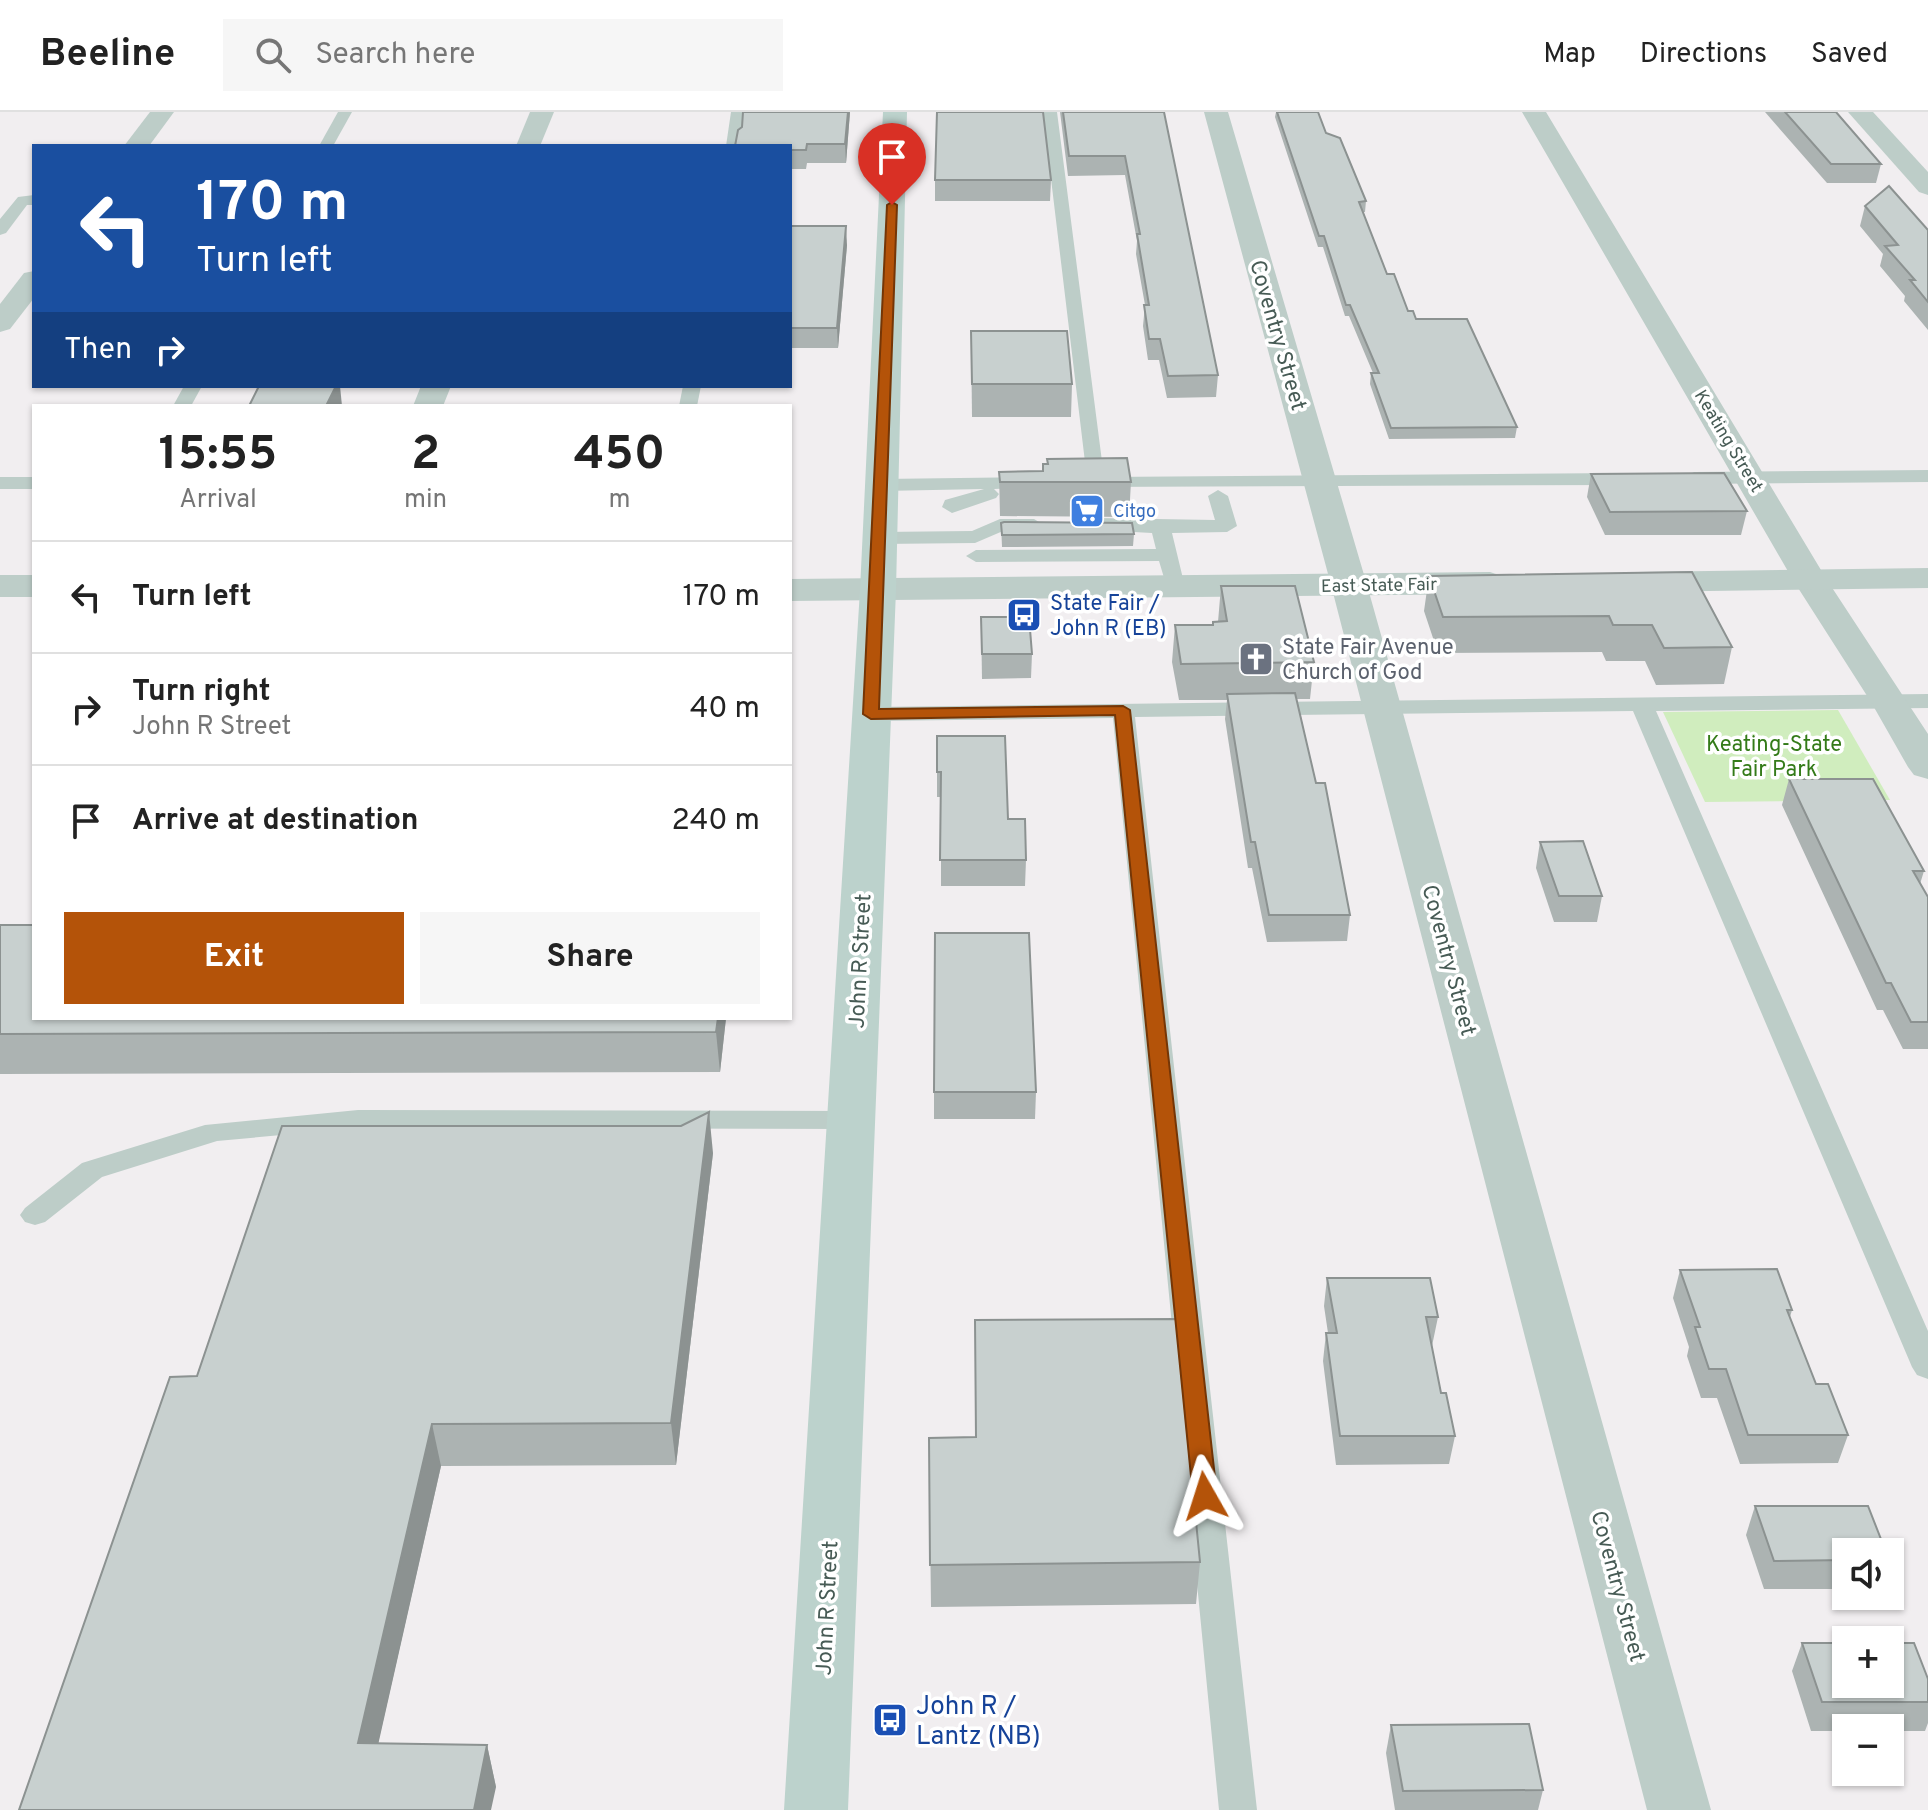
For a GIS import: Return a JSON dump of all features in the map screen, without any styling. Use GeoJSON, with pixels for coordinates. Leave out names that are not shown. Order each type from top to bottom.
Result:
{"type":"FeatureCollection","features":[{"type":"Feature","properties":{"kind":"main road","name":"John R Street"},"geometry":{"type":"LineString","coordinates":[[816,1810],[878,590],[895,112]]}},
{"type":"Feature","properties":{"kind":"street"},"geometry":{"type":"LineString","coordinates":[[138,144],[162,112]]}},
{"type":"Feature","properties":{"kind":"street"},"geometry":{"type":"LineString","coordinates":[[529,144],[542,112]]}},
{"type":"Feature","properties":{"kind":"street","name":"Coventry Street"},"geometry":{"type":"LineString","coordinates":[[1216,112],[1349,585],[1679,1810]]}},
{"type":"Feature","properties":{"kind":"street","name":"Keating Street"},"geometry":{"type":"LineString","coordinates":[[1534,112],[1810,580],[1890,702],[1928,767]]}},
{"type":"Feature","properties":{"kind":"street"},"geometry":{"type":"LineString","coordinates":[[1860,112],[1928,187]]}},
{"type":"Feature","properties":{"kind":"street"},"geometry":{"type":"LineString","coordinates":[[0,323],[32,282]]}},
{"type":"Feature","properties":{"kind":"street","name":"East State Fair"},"geometry":{"type":"LineString","coordinates":[[792,590],[878,590],[967,532],[1172,571],[1349,585],[1524,583]]}},
{"type":"Feature","properties":{"kind":"street"},"geometry":{"type":"LineString","coordinates":[[1604,582],[1928,578]]}},
{"type":"Feature","properties":{"kind":"street"},"geometry":{"type":"LineString","coordinates":[[0,586],[32,586]]}},
{"type":"Feature","properties":{"kind":"lane"},"geometry":{"type":"LineString","coordinates":[[327,144],[345,112]]}},
{"type":"Feature","properties":{"kind":"lane"},"geometry":{"type":"LineString","coordinates":[[733,144],[738,112]]}},
{"type":"Feature","properties":{"kind":"lane"},"geometry":{"type":"LineString","coordinates":[[1050,112],[1088,483],[1638,478]]}},
{"type":"Feature","properties":{"kind":"lane"},"geometry":{"type":"LineString","coordinates":[[0,230],[23,200],[32,200]]}},
{"type":"Feature","properties":{"kind":"lane"},"geometry":{"type":"LineString","coordinates":[[1670,478],[1928,476]]}},
{"type":"Feature","properties":{"kind":"lane"},"geometry":{"type":"LineString","coordinates":[[0,483],[32,483]]}},
{"type":"Feature","properties":{"kind":"lane"},"geometry":{"type":"LineString","coordinates":[[882,485],[996,488],[1053,483]]}},
{"type":"Feature","properties":{"kind":"lane"},"geometry":{"type":"LineString","coordinates":[[996,488],[1000,525]]}},
{"type":"Feature","properties":{"kind":"lane"},"geometry":{"type":"LineString","coordinates":[[967,532],[996,488]]}},
{"type":"Feature","properties":{"kind":"lane"},"geometry":{"type":"LineString","coordinates":[[880,538],[967,532],[1000,525],[1227,526],[1218,496]]}},
{"type":"Feature","properties":{"kind":"lane"},"geometry":{"type":"LineString","coordinates":[[967,532],[1046,552],[1092,551],[1172,571],[1161,527]]}},
{"type":"Feature","properties":{"kind":"lane"},"geometry":{"type":"LineString","coordinates":[[871,714],[1928,701]]}},
{"type":"Feature","properties":{"kind":"lane"},"geometry":{"type":"LineString","coordinates":[[1641,703],[1928,1367]]}},
{"type":"Feature","properties":{"kind":"lane"},"geometry":{"type":"LineString","coordinates":[[1123,710],[1238,1810]]}},
{"type":"Feature","properties":{"kind":"lane"},"geometry":{"type":"LineString","coordinates":[[35,1215],[92,1170],[215,1132],[358,1119],[851,1120]]}},
{"type":"Feature","properties":{"kind":"green space","name":"Keating-State Fair Park"},"geometry":{"type":"Polygon","coordinates":[[[1838,710],[1890,800],[1705,802],[1663,712],[1838,710]]]}},
{"type":"Feature","properties":{"kind":"building"},"geometry":{"type":"Polygon","coordinates":[[[743,112],[848,112],[845,144],[807,144],[806,150],[792,150],[792,144],[735,144],[738,130],[742,127],[743,112]]]}},
{"type":"Feature","properties":{"kind":"building"},"geometry":{"type":"Polygon","coordinates":[[[937,112],[1043,112],[1051,180],[935,180],[937,112]]]}},
{"type":"Feature","properties":{"kind":"building"},"geometry":{"type":"Polygon","coordinates":[[[1063,112],[1164,112],[1218,375],[1168,376],[1160,339],[1149,339],[1144,305],[1149,305],[1137,234],[1140,234],[1125,156],[1069,156],[1063,112]]]}},
{"type":"Feature","properties":{"kind":"building"},"geometry":{"type":"Polygon","coordinates":[[[1277,112],[1318,112],[1326,133],[1340,138],[1366,201],[1359,202],[1387,274],[1394,274],[1408,311],[1413,311],[1416,319],[1467,319],[1517,427],[1391,428],[1371,373],[1379,373],[1350,305],[1346,305],[1324,236],[1319,236],[1277,112]]]}},
{"type":"Feature","properties":{"kind":"building"},"geometry":{"type":"Polygon","coordinates":[[[1785,112],[1836,112],[1881,164],[1831,164],[1785,112]]]}},
{"type":"Feature","properties":{"kind":"building"},"geometry":{"type":"Polygon","coordinates":[[[1889,186],[1928,230],[1928,302],[1910,280],[1915,280],[1885,246],[1898,245],[1865,206],[1889,186]]]}},
{"type":"Feature","properties":{"kind":"building"},"geometry":{"type":"Polygon","coordinates":[[[792,226],[846,226],[837,328],[792,328],[792,226]]]}},
{"type":"Feature","properties":{"kind":"building"},"geometry":{"type":"Polygon","coordinates":[[[971,331],[1067,331],[1072,384],[972,384],[971,331]]]}},
{"type":"Feature","properties":{"kind":"building"},"geometry":{"type":"Polygon","coordinates":[[[258,388],[335,388],[327,404],[250,404],[258,388]]]}},
{"type":"Feature","properties":{"kind":"building"},"geometry":{"type":"Polygon","coordinates":[[[1127,458],[1131,482],[1000,482],[999,472],[1043,471],[1043,464],[1048,464],[1047,459],[1127,458]]]}},
{"type":"Feature","properties":{"kind":"building"},"geometry":{"type":"Polygon","coordinates":[[[1724,473],[1747,511],[1610,512],[1591,474],[1724,473]]]}},
{"type":"Feature","properties":{"kind":"building"},"geometry":{"type":"Polygon","coordinates":[[[1001,523],[1132,523],[1134,534],[1002,535],[1001,523]]]}},
{"type":"Feature","properties":{"kind":"building"},"geometry":{"type":"Polygon","coordinates":[[[1692,572],[1732,647],[1664,648],[1652,625],[1613,625],[1609,616],[1443,617],[1429,576],[1692,572]]]}},
{"type":"Feature","properties":{"kind":"building"},"geometry":{"type":"Polygon","coordinates":[[[1221,586],[1295,586],[1314,662],[1181,664],[1175,625],[1213,625],[1213,622],[1227,621],[1221,586]]]}},
{"type":"Feature","properties":{"kind":"building"},"geometry":{"type":"Polygon","coordinates":[[[981,617],[1029,617],[1032,654],[982,654],[981,617]]]}},
{"type":"Feature","properties":{"kind":"building"},"geometry":{"type":"Polygon","coordinates":[[[1295,693],[1316,783],[1325,783],[1350,915],[1269,915],[1255,842],[1251,842],[1227,694],[1295,693]]]}},
{"type":"Feature","properties":{"kind":"building"},"geometry":{"type":"Polygon","coordinates":[[[937,736],[1005,736],[1008,819],[1025,819],[1026,860],[940,860],[941,772],[937,772],[937,736]]]}},
{"type":"Feature","properties":{"kind":"building"},"geometry":{"type":"Polygon","coordinates":[[[1789,779],[1873,779],[1924,871],[1913,871],[1928,897],[1928,1022],[1911,1022],[1891,983],[1886,983],[1789,779]]]}},
{"type":"Feature","properties":{"kind":"building"},"geometry":{"type":"Polygon","coordinates":[[[1583,841],[1602,896],[1559,896],[1540,842],[1583,841]]]}},
{"type":"Feature","properties":{"kind":"building"},"geometry":{"type":"Polygon","coordinates":[[[0,925],[32,925],[32,1020],[718,1020],[716,1032],[0,1034],[0,925]]]}},
{"type":"Feature","properties":{"kind":"building"},"geometry":{"type":"Polygon","coordinates":[[[935,933],[1029,933],[1036,1092],[934,1092],[935,933]]]}},
{"type":"Feature","properties":{"kind":"building"},"geometry":{"type":"Polygon","coordinates":[[[709,1112],[671,1423],[432,1424],[358,1743],[487,1745],[474,1810],[19,1810],[170,1377],[197,1376],[282,1126],[681,1126],[709,1112]]]}},
{"type":"Feature","properties":{"kind":"building"},"geometry":{"type":"Polygon","coordinates":[[[1777,1269],[1792,1310],[1787,1310],[1816,1384],[1828,1384],[1848,1435],[1748,1435],[1726,1369],[1709,1369],[1695,1327],[1700,1327],[1680,1270],[1777,1269]]]}},
{"type":"Feature","properties":{"kind":"building"},"geometry":{"type":"Polygon","coordinates":[[[1327,1278],[1430,1278],[1438,1317],[1426,1317],[1441,1393],[1446,1393],[1455,1436],[1340,1436],[1326,1333],[1337,1333],[1327,1278]]]}},
{"type":"Feature","properties":{"kind":"building"},"geometry":{"type":"Polygon","coordinates":[[[1176,1319],[1200,1562],[930,1565],[929,1438],[976,1437],[975,1320],[1176,1319]]]}},
{"type":"Feature","properties":{"kind":"building"},"geometry":{"type":"Polygon","coordinates":[[[1755,1506],[1868,1506],[1881,1538],[1832,1538],[1832,1560],[1774,1561],[1755,1506]]]}},
{"type":"Feature","properties":{"kind":"building"},"geometry":{"type":"Polygon","coordinates":[[[1802,1643],[1832,1643],[1832,1698],[1904,1698],[1904,1643],[1914,1643],[1928,1679],[1928,1702],[1822,1702],[1802,1643]]]}},
{"type":"Feature","properties":{"kind":"building"},"geometry":{"type":"Polygon","coordinates":[[[1529,1724],[1543,1790],[1403,1791],[1391,1725],[1529,1724]]]}},
{"type":"Feature","properties":{"kind":"place","name":"Citgo"},"geometry":{"type":"Point","coordinates":[1087,511]}},
{"type":"Feature","properties":{"kind":"place","name":"State Fair / John R (EB)"},"geometry":{"type":"Point","coordinates":[1024,615]}},
{"type":"Feature","properties":{"kind":"place","name":"State Fair Avenue Church of God"},"geometry":{"type":"Point","coordinates":[1256,659]}},
{"type":"Feature","properties":{"kind":"place","name":"John R / Lantz (NB)"},"geometry":{"type":"Point","coordinates":[890,1720]}},
{"type":"Feature","properties":{"kind":"route"},"geometry":{"type":"LineString","coordinates":[[892,205],[871,714],[1123,710],[1205,1496]]}}]}
